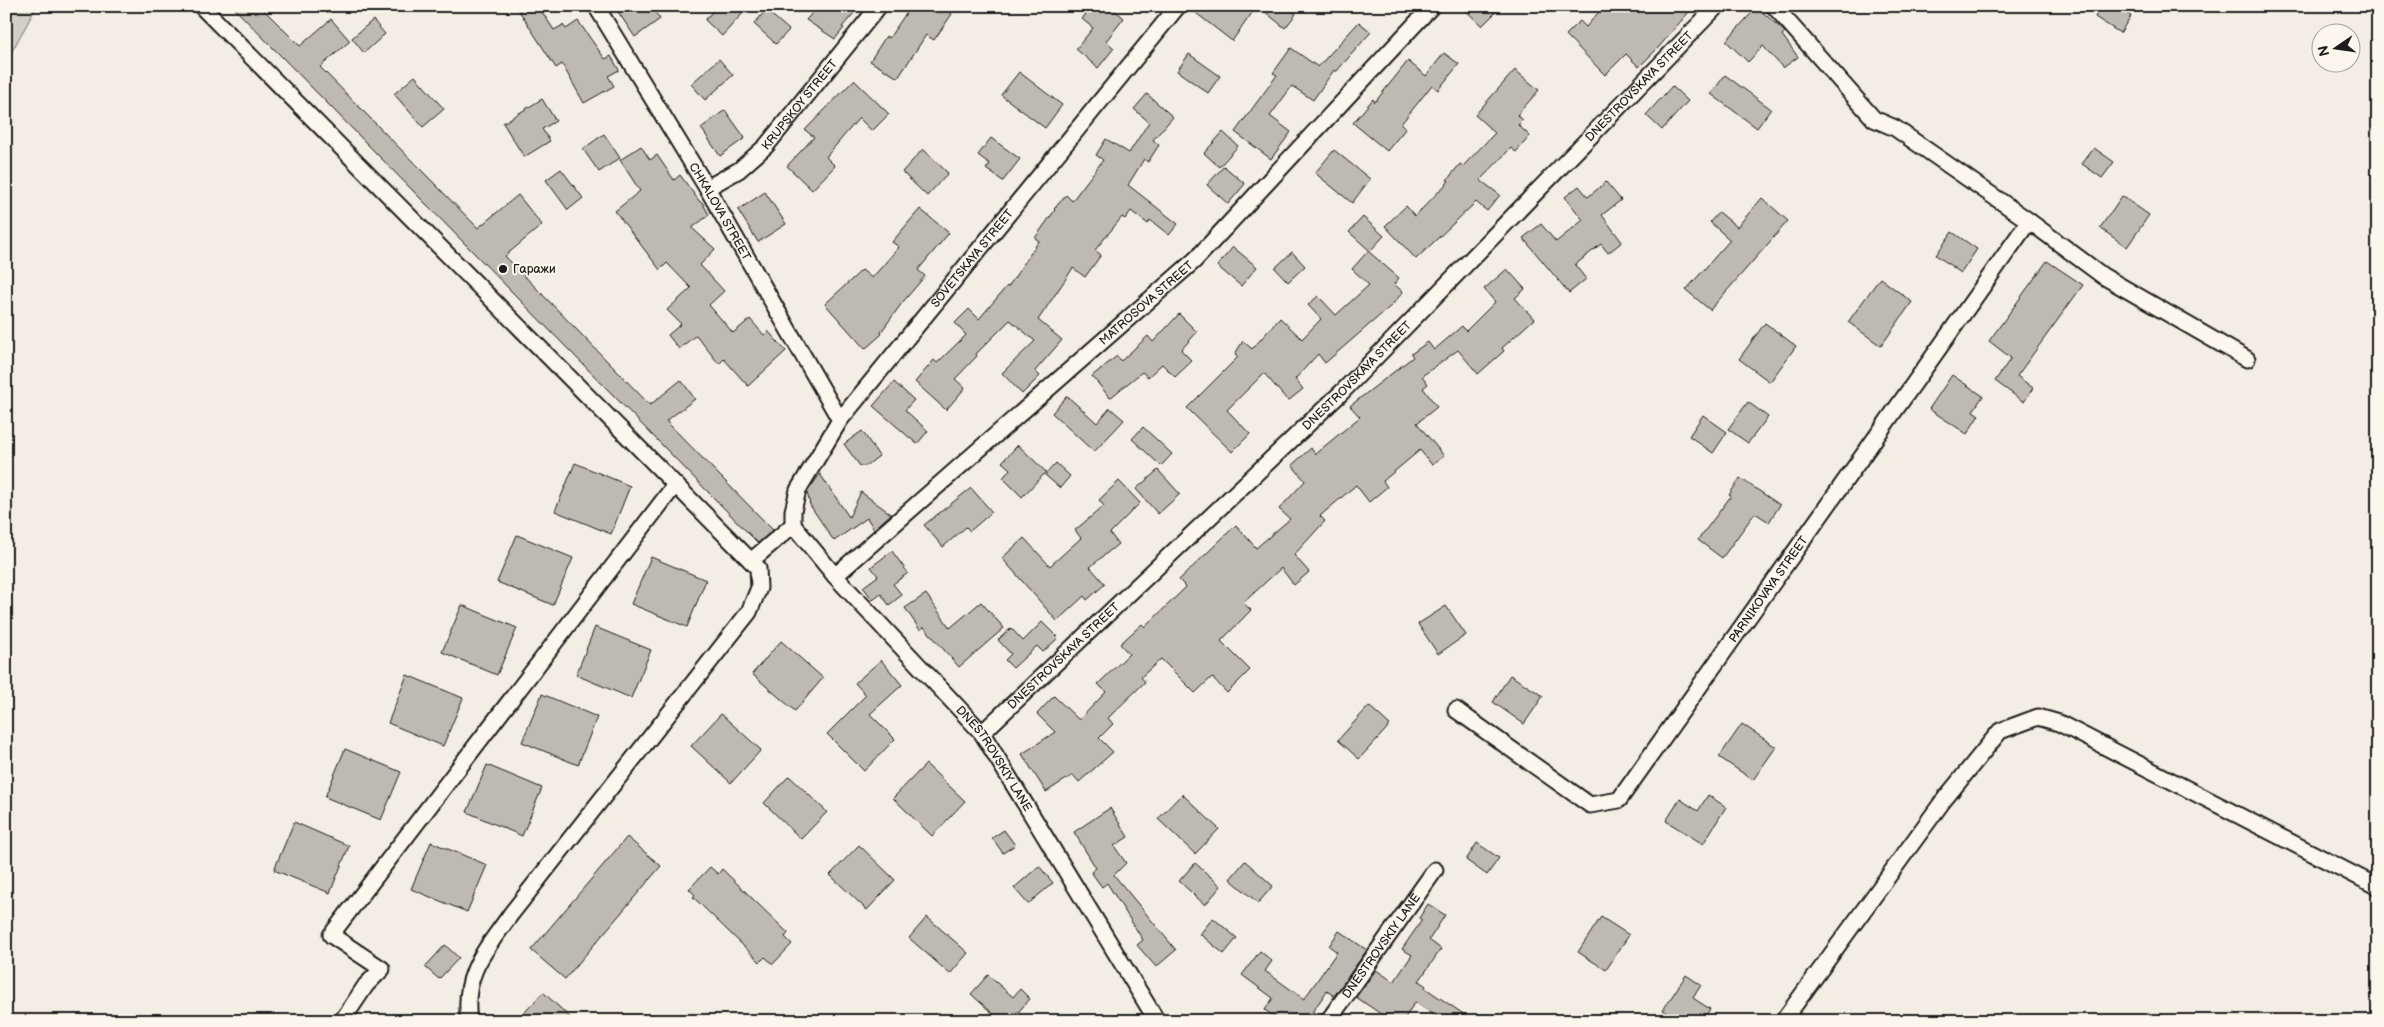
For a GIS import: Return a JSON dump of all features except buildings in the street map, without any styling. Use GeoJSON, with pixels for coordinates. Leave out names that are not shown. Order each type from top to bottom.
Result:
{"type":"FeatureCollection","features":[{"type":"Feature","properties":{"kind":"street"},"geometry":{"type":"LineString","coordinates":[[201,6],[758,568],[759,578],[755,601],[749,612],[511,914],[484,953],[471,974],[466,997],[469,1021]]}},
{"type":"Feature","properties":{"kind":"street","name":"CHKALOVA STREET"},"geometry":{"type":"LineString","coordinates":[[596,6],[707,188],[840,420]]}},
{"type":"Feature","properties":{"kind":"street","name":"KRUPSKOY STREET"},"geometry":{"type":"LineString","coordinates":[[707,188],[739,170],[766,146],[879,6]]}},
{"type":"Feature","properties":{"kind":"street","name":"SOVETSKAYA STREET"},"geometry":{"type":"LineString","coordinates":[[793,525],[793,511],[798,490],[840,420],[1178,6]]}},
{"type":"Feature","properties":{"kind":"street","name":"MATROSOVA STREET"},"geometry":{"type":"LineString","coordinates":[[836,576],[1195,260],[1432,6]]}},
{"type":"Feature","properties":{"kind":"street","name":"DNESTROVSKAYA STREET"},"geometry":{"type":"LineString","coordinates":[[982,733],[1342,392],[1717,6]]}},
{"type":"Feature","properties":{"kind":"street"},"geometry":{"type":"LineString","coordinates":[[1774,6],[1874,119],[1895,128],[2029,221],[2103,276],[2247,358]]}},
{"type":"Feature","properties":{"kind":"street","name":"PARNIKOVAYA STREET"},"geometry":{"type":"LineString","coordinates":[[1456,710],[1590,805],[1619,800],[2029,221]]}},
{"type":"Feature","properties":{"kind":"street"},"geometry":{"type":"LineString","coordinates":[[342,1021],[366,985],[382,969],[331,935],[675,485]]}},
{"type":"Feature","properties":{"kind":"street"},"geometry":{"type":"LineString","coordinates":[[751,561],[793,525]]}},
{"type":"Feature","properties":{"kind":"street","name":"DNESTROVSKIY LANE"},"geometry":{"type":"LineString","coordinates":[[793,525],[836,576],[982,733],[1156,1021]]}},
{"type":"Feature","properties":{"kind":"street"},"geometry":{"type":"LineString","coordinates":[[1783,1021],[1943,801],[2000,731],[2038,717],[2059,723],[2378,887]]}},
{"type":"Feature","properties":{"kind":"street","name":"DNESTROVSKIY LANE"},"geometry":{"type":"LineString","coordinates":[[1328,1021],[1435,870]]}},
{"type":"Feature","properties":{"kind":"shaded area"},"geometry":{"type":"Polygon","coordinates":[[[6,6],[37,6],[6,62],[6,6]]]}},
{"type":"Feature","properties":{"kind":"place","name":"Гаражи"},"geometry":{"type":"Point","coordinates":[503,269]}}]}
